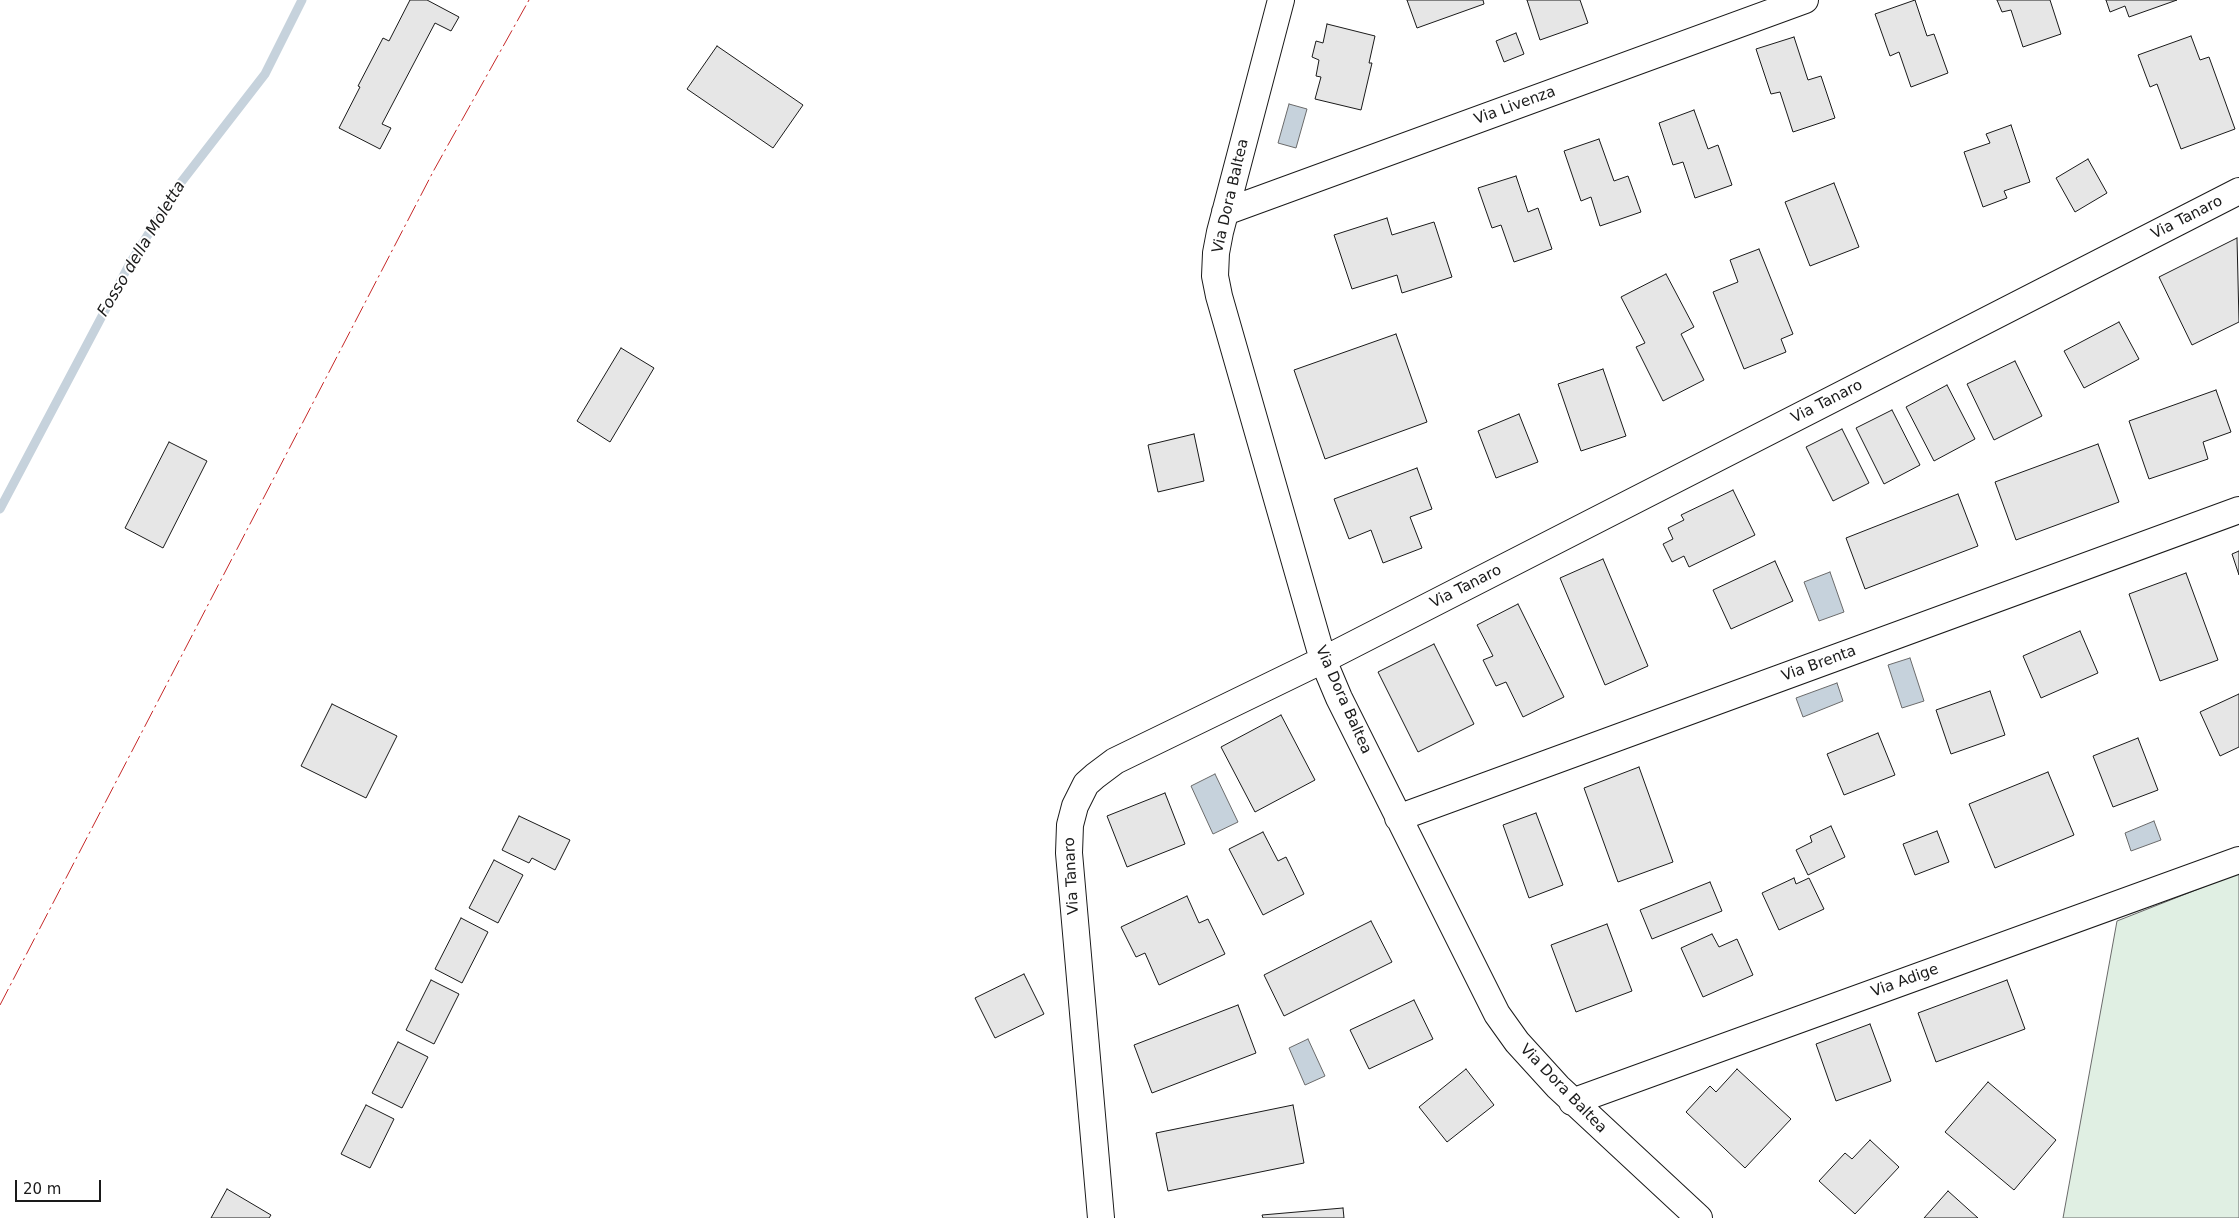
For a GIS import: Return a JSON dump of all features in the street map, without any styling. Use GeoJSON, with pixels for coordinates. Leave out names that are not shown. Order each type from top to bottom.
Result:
{"type":"FeatureCollection","features":[{"type":"Feature","properties":{"kind":"street","name":"Via Dora Baltea"},"geometry":{"type":"LineString","coordinates":[[1282,0],[1225,212],[1216,253],[1216,276],[1219,296],[1323,660],[1398,818],[1488,1000],[1517,1042],[1572,1102],[1699,1218]]}},
{"type":"Feature","properties":{"kind":"street","name":"Via Livenza"},"geometry":{"type":"LineString","coordinates":[[1225,212],[1805,0]]}},
{"type":"Feature","properties":{"kind":"street","name":"Via Tanaro"},"geometry":{"type":"LineString","coordinates":[[1101,1218],[1070,868],[1069,836],[1076,802],[1086,784],[1110,764],[1323,660],[2239,191]]}},
{"type":"Feature","properties":{"kind":"street","name":"Via Brenta"},"geometry":{"type":"LineString","coordinates":[[1398,818],[2239,510]]}},
{"type":"Feature","properties":{"kind":"street","name":"Via Adige"},"geometry":{"type":"LineString","coordinates":[[1572,1102],[2239,860]]}},
{"type":"Feature","properties":{"kind":"green space"},"geometry":{"type":"Polygon","coordinates":[[[2239,873],[2239,1218],[2063,1218],[2117,921],[2239,873]]]}},
{"type":"Feature","properties":{"kind":"shaded area"},"geometry":{"type":"Polygon","coordinates":[[[1289,104],[1307,109],[1296,148],[1278,143],[1289,104]]]}},
{"type":"Feature","properties":{"kind":"shaded area"},"geometry":{"type":"Polygon","coordinates":[[[1830,572],[1844,612],[1819,621],[1804,582],[1830,572]]]}},
{"type":"Feature","properties":{"kind":"shaded area"},"geometry":{"type":"Polygon","coordinates":[[[1910,658],[1924,701],[1902,708],[1888,665],[1910,658]]]}},
{"type":"Feature","properties":{"kind":"shaded area"},"geometry":{"type":"Polygon","coordinates":[[[1837,683],[1843,701],[1803,717],[1796,698],[1837,683]]]}},
{"type":"Feature","properties":{"kind":"shaded area"},"geometry":{"type":"Polygon","coordinates":[[[1215,774],[1238,822],[1213,834],[1191,786],[1215,774]]]}},
{"type":"Feature","properties":{"kind":"shaded area"},"geometry":{"type":"Polygon","coordinates":[[[2154,821],[2161,840],[2131,851],[2125,833],[2154,821]]]}},
{"type":"Feature","properties":{"kind":"shaded area"},"geometry":{"type":"Polygon","coordinates":[[[1308,1039],[1325,1076],[1305,1085],[1289,1048],[1308,1039]]]}},
{"type":"Feature","properties":{"kind":"building"},"geometry":{"type":"Polygon","coordinates":[[[410,0],[427,0],[459,17],[451,31],[435,23],[382,124],[391,128],[380,149],[339,128],[383,38],[389,41],[410,0]]]}},
{"type":"Feature","properties":{"kind":"building"},"geometry":{"type":"Polygon","coordinates":[[[1407,0],[1483,0],[1484,4],[1417,28],[1407,0]]]}},
{"type":"Feature","properties":{"kind":"building"},"geometry":{"type":"Polygon","coordinates":[[[1527,0],[1580,0],[1588,23],[1540,40],[1527,0]]]}},
{"type":"Feature","properties":{"kind":"building"},"geometry":{"type":"Polygon","coordinates":[[[1915,0],[1927,36],[1934,34],[1948,73],[1911,87],[1899,52],[1890,56],[1875,14],[1915,0]]]}},
{"type":"Feature","properties":{"kind":"building"},"geometry":{"type":"Polygon","coordinates":[[[1997,0],[2050,0],[2061,34],[2023,47],[2011,10],[2002,12],[1997,0]]]}},
{"type":"Feature","properties":{"kind":"building"},"geometry":{"type":"Polygon","coordinates":[[[2106,0],[2177,0],[2129,17],[2125,6],[2110,12],[2106,0]]]}},
{"type":"Feature","properties":{"kind":"building"},"geometry":{"type":"Polygon","coordinates":[[[1327,24],[1375,36],[1369,63],[1372,63],[1361,110],[1315,99],[1321,77],[1316,76],[1319,60],[1312,57],[1316,41],[1323,43],[1327,24]]]}},
{"type":"Feature","properties":{"kind":"building"},"geometry":{"type":"Polygon","coordinates":[[[1516,33],[1524,54],[1504,62],[1496,41],[1516,33]]]}},
{"type":"Feature","properties":{"kind":"building"},"geometry":{"type":"Polygon","coordinates":[[[2191,36],[2200,60],[2209,57],[2235,129],[2181,149],[2157,84],[2150,87],[2138,55],[2191,36]]]}},
{"type":"Feature","properties":{"kind":"building"},"geometry":{"type":"Polygon","coordinates":[[[1794,37],[1808,80],[1821,76],[1835,118],[1793,132],[1780,92],[1771,94],[1756,49],[1794,37]]]}},
{"type":"Feature","properties":{"kind":"building"},"geometry":{"type":"Polygon","coordinates":[[[717,46],[803,105],[773,148],[687,89],[717,46]]]}},
{"type":"Feature","properties":{"kind":"building"},"geometry":{"type":"Polygon","coordinates":[[[1694,110],[1708,149],[1718,145],[1732,185],[1695,198],[1683,162],[1673,165],[1659,123],[1694,110]]]}},
{"type":"Feature","properties":{"kind":"building"},"geometry":{"type":"Polygon","coordinates":[[[2011,125],[2030,182],[2004,191],[2007,198],[1983,207],[1964,152],[1990,143],[1986,134],[2011,125]]]}},
{"type":"Feature","properties":{"kind":"building"},"geometry":{"type":"Polygon","coordinates":[[[1599,139],[1614,181],[1628,176],[1641,212],[1600,226],[1591,197],[1581,201],[1564,151],[1599,139]]]}},
{"type":"Feature","properties":{"kind":"building"},"geometry":{"type":"Polygon","coordinates":[[[2088,159],[2107,193],[2075,212],[2056,178],[2088,159]]]}},
{"type":"Feature","properties":{"kind":"building"},"geometry":{"type":"Polygon","coordinates":[[[1516,176],[1528,212],[1538,208],[1552,249],[1514,262],[1501,225],[1492,228],[1478,188],[1516,176]]]}},
{"type":"Feature","properties":{"kind":"building"},"geometry":{"type":"Polygon","coordinates":[[[1834,183],[1859,247],[1810,266],[1785,202],[1834,183]]]}},
{"type":"Feature","properties":{"kind":"building"},"geometry":{"type":"Polygon","coordinates":[[[1387,218],[1392,235],[1434,222],[1452,277],[1402,293],[1397,275],[1352,289],[1334,235],[1387,218]]]}},
{"type":"Feature","properties":{"kind":"building"},"geometry":{"type":"Polygon","coordinates":[[[2237,238],[2239,322],[2192,345],[2159,277],[2237,238]]]}},
{"type":"Feature","properties":{"kind":"building"},"geometry":{"type":"Polygon","coordinates":[[[1759,249],[1793,334],[1781,339],[1786,352],[1744,369],[1713,292],[1738,282],[1730,260],[1759,249]]]}},
{"type":"Feature","properties":{"kind":"building"},"geometry":{"type":"Polygon","coordinates":[[[1666,274],[1694,327],[1681,334],[1704,380],[1663,401],[1636,347],[1645,343],[1621,297],[1666,274]]]}},
{"type":"Feature","properties":{"kind":"building"},"geometry":{"type":"Polygon","coordinates":[[[2119,322],[2139,359],[2084,388],[2064,351],[2119,322]]]}},
{"type":"Feature","properties":{"kind":"building"},"geometry":{"type":"Polygon","coordinates":[[[1396,334],[1427,422],[1325,459],[1294,370],[1396,334]]]}},
{"type":"Feature","properties":{"kind":"building"},"geometry":{"type":"Polygon","coordinates":[[[621,348],[654,368],[610,442],[577,421],[621,348]]]}},
{"type":"Feature","properties":{"kind":"building"},"geometry":{"type":"Polygon","coordinates":[[[2015,361],[2042,416],[1994,440],[1967,384],[2015,361]]]}},
{"type":"Feature","properties":{"kind":"building"},"geometry":{"type":"Polygon","coordinates":[[[1603,369],[1626,436],[1581,451],[1558,384],[1603,369]]]}},
{"type":"Feature","properties":{"kind":"building"},"geometry":{"type":"Polygon","coordinates":[[[1947,385],[1975,439],[1934,461],[1906,407],[1947,385]]]}},
{"type":"Feature","properties":{"kind":"building"},"geometry":{"type":"Polygon","coordinates":[[[2216,390],[2231,432],[2203,442],[2208,459],[2149,479],[2129,421],[2216,390]]]}},
{"type":"Feature","properties":{"kind":"building"},"geometry":{"type":"Polygon","coordinates":[[[1892,410],[1920,465],[1884,484],[1856,428],[1892,410]]]}},
{"type":"Feature","properties":{"kind":"building"},"geometry":{"type":"Polygon","coordinates":[[[1519,414],[1538,462],[1496,478],[1478,431],[1519,414]]]}},
{"type":"Feature","properties":{"kind":"building"},"geometry":{"type":"Polygon","coordinates":[[[1842,429],[1869,483],[1833,501],[1806,447],[1842,429]]]}},
{"type":"Feature","properties":{"kind":"building"},"geometry":{"type":"Polygon","coordinates":[[[1194,434],[1204,481],[1158,492],[1148,445],[1194,434]]]}},
{"type":"Feature","properties":{"kind":"building"},"geometry":{"type":"Polygon","coordinates":[[[169,442],[207,461],[163,548],[125,528],[169,442]]]}},
{"type":"Feature","properties":{"kind":"building"},"geometry":{"type":"Polygon","coordinates":[[[2098,444],[2119,502],[2016,540],[1995,482],[2098,444]]]}},
{"type":"Feature","properties":{"kind":"building"},"geometry":{"type":"Polygon","coordinates":[[[1417,468],[1432,509],[1410,517],[1422,548],[1383,563],[1371,530],[1349,539],[1334,499],[1417,468]]]}},
{"type":"Feature","properties":{"kind":"building"},"geometry":{"type":"Polygon","coordinates":[[[1733,490],[1755,535],[1689,567],[1684,556],[1672,562],[1663,544],[1673,539],[1668,528],[1684,520],[1681,515],[1733,490]]]}},
{"type":"Feature","properties":{"kind":"building"},"geometry":{"type":"Polygon","coordinates":[[[1958,494],[1978,546],[1865,589],[1846,538],[1958,494]]]}},
{"type":"Feature","properties":{"kind":"building"},"geometry":{"type":"Polygon","coordinates":[[[2239,551],[2239,575],[2232,554],[2239,551]]]}},
{"type":"Feature","properties":{"kind":"building"},"geometry":{"type":"Polygon","coordinates":[[[1603,559],[1648,666],[1605,685],[1560,578],[1603,559]]]}},
{"type":"Feature","properties":{"kind":"building"},"geometry":{"type":"Polygon","coordinates":[[[1775,561],[1793,601],[1731,629],[1713,590],[1775,561]]]}},
{"type":"Feature","properties":{"kind":"building"},"geometry":{"type":"Polygon","coordinates":[[[2186,573],[2218,660],[2160,681],[2129,594],[2186,573]]]}},
{"type":"Feature","properties":{"kind":"building"},"geometry":{"type":"Polygon","coordinates":[[[1518,604],[1564,697],[1523,717],[1506,682],[1496,686],[1483,660],[1493,656],[1477,625],[1518,604]]]}},
{"type":"Feature","properties":{"kind":"building"},"geometry":{"type":"Polygon","coordinates":[[[2080,631],[2098,673],[2041,698],[2023,656],[2080,631]]]}},
{"type":"Feature","properties":{"kind":"building"},"geometry":{"type":"Polygon","coordinates":[[[1434,644],[1474,724],[1418,752],[1378,672],[1434,644]]]}},
{"type":"Feature","properties":{"kind":"building"},"geometry":{"type":"Polygon","coordinates":[[[1990,691],[2005,735],[1951,754],[1936,710],[1990,691]]]}},
{"type":"Feature","properties":{"kind":"building"},"geometry":{"type":"Polygon","coordinates":[[[2239,694],[2239,747],[2220,756],[2200,712],[2239,694]]]}},
{"type":"Feature","properties":{"kind":"building"},"geometry":{"type":"Polygon","coordinates":[[[332,704],[397,736],[366,798],[301,766],[332,704]]]}},
{"type":"Feature","properties":{"kind":"building"},"geometry":{"type":"Polygon","coordinates":[[[1281,715],[1315,780],[1255,812],[1221,747],[1281,715]]]}},
{"type":"Feature","properties":{"kind":"building"},"geometry":{"type":"Polygon","coordinates":[[[1878,733],[1895,775],[1844,795],[1827,754],[1878,733]]]}},
{"type":"Feature","properties":{"kind":"building"},"geometry":{"type":"Polygon","coordinates":[[[2138,738],[2158,790],[2113,807],[2093,756],[2138,738]]]}},
{"type":"Feature","properties":{"kind":"building"},"geometry":{"type":"Polygon","coordinates":[[[1639,767],[1673,862],[1618,882],[1584,788],[1639,767]]]}},
{"type":"Feature","properties":{"kind":"building"},"geometry":{"type":"Polygon","coordinates":[[[2048,772],[2074,835],[1995,868],[1969,804],[2048,772]]]}},
{"type":"Feature","properties":{"kind":"building"},"geometry":{"type":"Polygon","coordinates":[[[1165,793],[1185,844],[1127,867],[1107,816],[1165,793]]]}},
{"type":"Feature","properties":{"kind":"building"},"geometry":{"type":"Polygon","coordinates":[[[1536,813],[1563,885],[1529,898],[1503,825],[1536,813]]]}},
{"type":"Feature","properties":{"kind":"building"},"geometry":{"type":"Polygon","coordinates":[[[519,816],[570,840],[555,870],[532,858],[529,863],[502,850],[519,816]]]}},
{"type":"Feature","properties":{"kind":"building"},"geometry":{"type":"Polygon","coordinates":[[[1831,826],[1845,857],[1808,875],[1796,850],[1812,842],[1810,836],[1831,826]]]}},
{"type":"Feature","properties":{"kind":"building"},"geometry":{"type":"Polygon","coordinates":[[[1937,831],[1949,862],[1915,875],[1903,844],[1937,831]]]}},
{"type":"Feature","properties":{"kind":"building"},"geometry":{"type":"Polygon","coordinates":[[[1263,832],[1278,861],[1286,857],[1304,894],[1263,915],[1229,849],[1263,832]]]}},
{"type":"Feature","properties":{"kind":"building"},"geometry":{"type":"Polygon","coordinates":[[[494,860],[523,875],[498,923],[469,908],[494,860]]]}},
{"type":"Feature","properties":{"kind":"building"},"geometry":{"type":"Polygon","coordinates":[[[1794,878],[1796,884],[1809,878],[1824,909],[1779,930],[1762,893],[1794,878]]]}},
{"type":"Feature","properties":{"kind":"building"},"geometry":{"type":"Polygon","coordinates":[[[1710,882],[1722,911],[1652,939],[1640,910],[1710,882]]]}},
{"type":"Feature","properties":{"kind":"building"},"geometry":{"type":"Polygon","coordinates":[[[1187,896],[1199,923],[1208,919],[1225,954],[1159,985],[1145,953],[1136,957],[1121,927],[1187,896]]]}},
{"type":"Feature","properties":{"kind":"building"},"geometry":{"type":"Polygon","coordinates":[[[461,918],[488,932],[462,983],[435,969],[461,918]]]}},
{"type":"Feature","properties":{"kind":"building"},"geometry":{"type":"Polygon","coordinates":[[[1371,921],[1392,962],[1284,1016],[1264,975],[1371,921]]]}},
{"type":"Feature","properties":{"kind":"building"},"geometry":{"type":"Polygon","coordinates":[[[1607,924],[1632,991],[1576,1012],[1551,945],[1607,924]]]}},
{"type":"Feature","properties":{"kind":"building"},"geometry":{"type":"Polygon","coordinates":[[[1712,934],[1719,947],[1737,939],[1753,975],[1703,997],[1681,948],[1712,934]]]}},
{"type":"Feature","properties":{"kind":"building"},"geometry":{"type":"Polygon","coordinates":[[[1024,974],[1044,1014],[995,1038],[975,998],[1024,974]]]}},
{"type":"Feature","properties":{"kind":"building"},"geometry":{"type":"Polygon","coordinates":[[[431,980],[459,994],[434,1044],[406,1030],[431,980]]]}},
{"type":"Feature","properties":{"kind":"building"},"geometry":{"type":"Polygon","coordinates":[[[2007,980],[2025,1029],[1936,1062],[1918,1013],[2007,980]]]}},
{"type":"Feature","properties":{"kind":"building"},"geometry":{"type":"Polygon","coordinates":[[[1414,1000],[1433,1039],[1369,1069],[1350,1030],[1414,1000]]]}},
{"type":"Feature","properties":{"kind":"building"},"geometry":{"type":"Polygon","coordinates":[[[1238,1005],[1256,1053],[1152,1093],[1134,1045],[1238,1005]]]}},
{"type":"Feature","properties":{"kind":"building"},"geometry":{"type":"Polygon","coordinates":[[[1870,1024],[1891,1081],[1836,1101],[1816,1044],[1870,1024]]]}},
{"type":"Feature","properties":{"kind":"building"},"geometry":{"type":"Polygon","coordinates":[[[398,1042],[428,1057],[402,1108],[372,1093],[398,1042]]]}},
{"type":"Feature","properties":{"kind":"building"},"geometry":{"type":"Polygon","coordinates":[[[1466,1069],[1494,1105],[1447,1142],[1419,1107],[1466,1069]]]}},
{"type":"Feature","properties":{"kind":"building"},"geometry":{"type":"Polygon","coordinates":[[[1737,1069],[1791,1119],[1745,1168],[1686,1112],[1710,1086],[1716,1092],[1737,1069]]]}},
{"type":"Feature","properties":{"kind":"building"},"geometry":{"type":"Polygon","coordinates":[[[1988,1082],[2056,1140],[2014,1190],[1945,1132],[1988,1082]]]}},
{"type":"Feature","properties":{"kind":"building"},"geometry":{"type":"Polygon","coordinates":[[[366,1105],[394,1119],[370,1168],[341,1154],[366,1105]]]}},
{"type":"Feature","properties":{"kind":"building"},"geometry":{"type":"Polygon","coordinates":[[[1293,1105],[1304,1163],[1168,1191],[1156,1133],[1293,1105]]]}},
{"type":"Feature","properties":{"kind":"building"},"geometry":{"type":"Polygon","coordinates":[[[1870,1140],[1899,1167],[1855,1214],[1819,1181],[1845,1153],[1852,1159],[1870,1140]]]}},
{"type":"Feature","properties":{"kind":"building"},"geometry":{"type":"Polygon","coordinates":[[[227,1189],[271,1215],[269,1218],[211,1218],[227,1189]]]}},
{"type":"Feature","properties":{"kind":"building"},"geometry":{"type":"Polygon","coordinates":[[[1948,1191],[1978,1218],[1924,1218],[1948,1191]]]}},
{"type":"Feature","properties":{"kind":"building"},"geometry":{"type":"Polygon","coordinates":[[[1343,1208],[1344,1218],[1263,1218],[1262,1215],[1343,1208]]]}},
{"type":"Feature","properties":{"kind":"waterway","name":"Fosso della Moletta"},"geometry":{"type":"LineString","coordinates":[[0,509],[129,265],[179,185],[265,74],[302,0]]}},
{"type":"Feature","properties":{"kind":"power"},"geometry":{"type":"LineString","coordinates":[[0,1005],[434,170],[529,0]]}}]}
